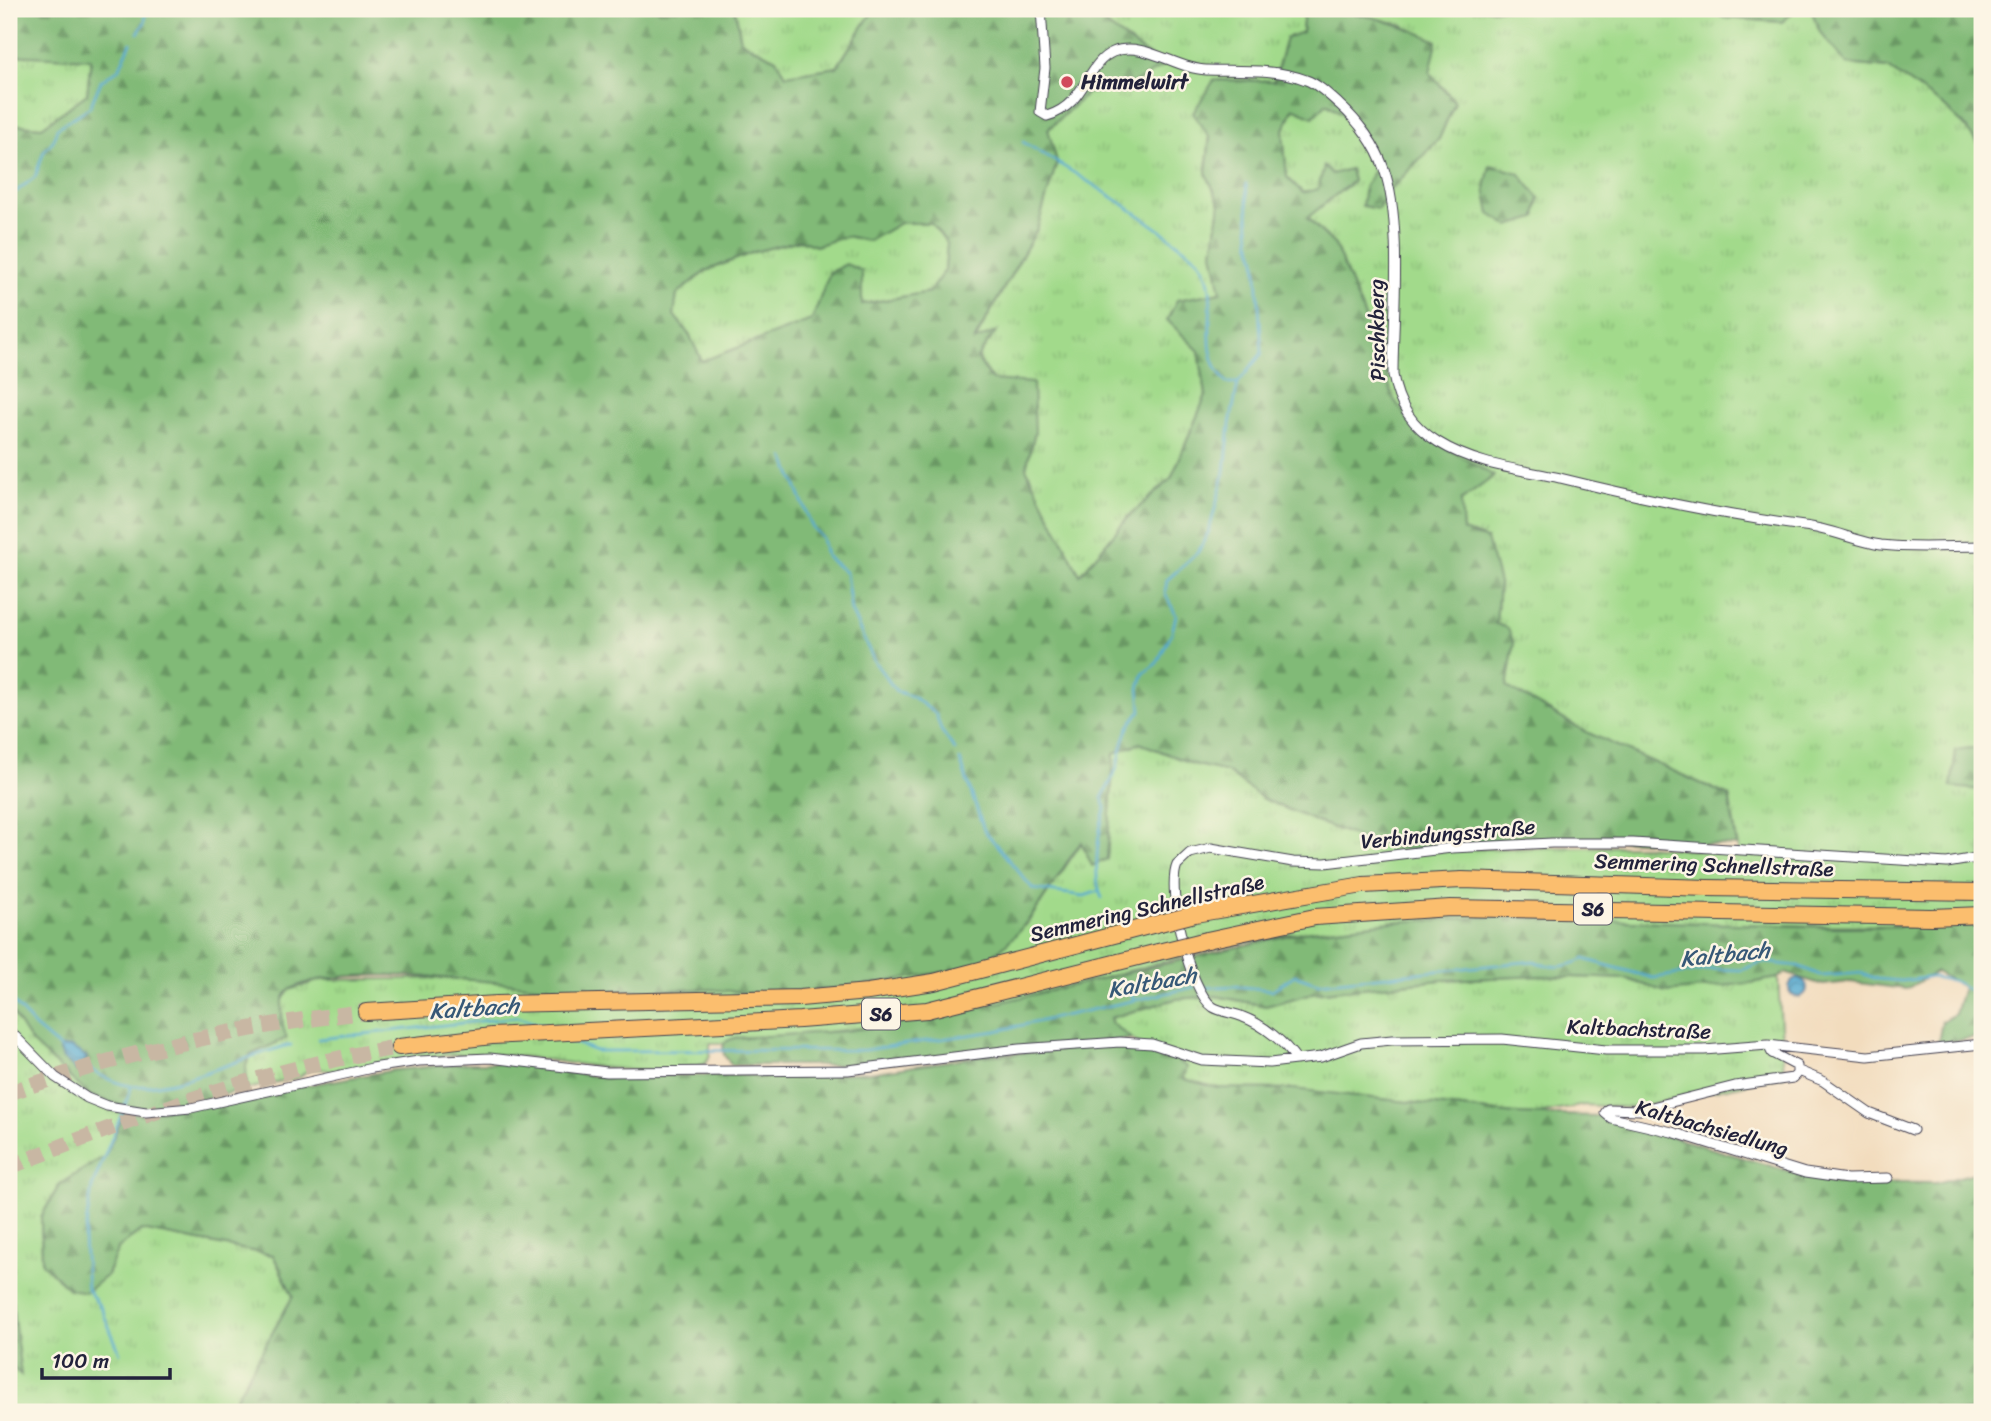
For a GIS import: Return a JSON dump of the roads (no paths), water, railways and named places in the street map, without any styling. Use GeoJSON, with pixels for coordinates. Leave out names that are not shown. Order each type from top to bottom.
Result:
{"type":"FeatureCollection","features":[{"type":"Feature","properties":{"kind":"highway","name":"Semmering Schnellstraße"},"geometry":{"type":"LineString","coordinates":[[366,1012],[497,1004],[800,998],[868,992],[934,982],[1195,914],[1363,886],[1462,880],[1707,888],[1982,892]]}},
{"type":"Feature","properties":{"kind":"highway","name":"S6"},"geometry":{"type":"LineString","coordinates":[[399,1047],[531,1033],[800,1020],[928,1010],[1207,940],[1315,917],[1450,908],[1931,917],[1982,915]]}},
{"type":"Feature","properties":{"kind":"street","name":"Pischkberg"},"geometry":{"type":"LineString","coordinates":[[1041,9],[1045,68],[1040,112],[1047,116],[1061,112],[1082,92],[1098,64],[1109,55],[1130,50],[1195,70],[1266,72],[1306,80],[1328,94],[1358,121],[1384,167],[1392,203],[1393,375],[1396,397],[1418,427],[1438,442],[1458,453],[1502,467],[1712,512],[1775,524],[1805,526],[1860,541],[1885,545],[1982,546]]}},
{"type":"Feature","properties":{"kind":"street","name":"Verbindungsstraße"},"geometry":{"type":"LineString","coordinates":[[1297,1060],[1287,1045],[1271,1033],[1245,1017],[1213,1007],[1201,994],[1192,976],[1172,880],[1181,860],[1200,849],[1224,848],[1293,862],[1325,863],[1452,848],[1552,843],[1633,843],[1947,863],[1982,857]]}},
{"type":"Feature","properties":{"kind":"street","name":"Kaltbachstraße"},"geometry":{"type":"LineString","coordinates":[[9,1030],[55,1077],[87,1098],[107,1106],[146,1112],[191,1108],[372,1068],[452,1059],[507,1058],[607,1072],[848,1070],[1019,1049],[1140,1042],[1202,1060],[1297,1060],[1321,1057],[1361,1043],[1392,1040],[1502,1039],[1606,1050],[1704,1050],[1768,1045],[1868,1056],[1982,1044]]}},
{"type":"Feature","properties":{"kind":"street"},"geometry":{"type":"LineString","coordinates":[[1768,1045],[1772,1053],[1823,1081],[1869,1113],[1913,1130]]}},
{"type":"Feature","properties":{"kind":"street","name":"Kaltbachsiedlung"},"geometry":{"type":"LineString","coordinates":[[1799,1070],[1793,1078],[1735,1086],[1640,1110],[1608,1109],[1605,1112],[1611,1118],[1672,1132],[1805,1173],[1847,1180],[1888,1178]]}},
{"type":"Feature","properties":{"kind":"water"},"geometry":{"type":"Polygon","coordinates":[[[1794,979],[1802,979],[1807,988],[1805,995],[1794,997],[1789,992],[1789,984],[1794,979]]]}},
{"type":"Feature","properties":{"kind":"water"},"geometry":{"type":"Polygon","coordinates":[[[71,1047],[87,1057],[84,1066],[77,1071],[63,1059],[59,1048],[71,1047]]]}},
{"type":"Feature","properties":{"kind":"waterway"},"geometry":{"type":"LineString","coordinates":[[138,33],[145,22],[146,9]]}},
{"type":"Feature","properties":{"kind":"waterway"},"geometry":{"type":"LineString","coordinates":[[9,197],[35,177],[44,151],[53,141],[57,128],[90,107],[101,81],[119,69],[131,43]]}},
{"type":"Feature","properties":{"kind":"waterway"},"geometry":{"type":"LineString","coordinates":[[1023,142],[1120,202],[1199,260],[1208,278],[1212,354],[1217,369],[1227,383],[1237,383]]}},
{"type":"Feature","properties":{"kind":"waterway"},"geometry":{"type":"LineString","coordinates":[[1102,898],[1097,879],[1099,840],[1106,807],[1102,798],[1116,771],[1127,731],[1141,711],[1139,688],[1143,674],[1157,663],[1172,632],[1176,615],[1165,593],[1167,580],[1198,552],[1209,531],[1225,471],[1238,383],[1262,353],[1256,259],[1250,241],[1246,184]]}},
{"type":"Feature","properties":{"kind":"waterway"},"geometry":{"type":"LineString","coordinates":[[785,458],[812,527],[822,538],[826,556],[846,573],[851,611],[874,661],[896,691],[913,697],[936,714],[941,730],[955,750]]}},
{"type":"Feature","properties":{"kind":"waterway"},"geometry":{"type":"LineString","coordinates":[[960,760],[984,830],[1033,889],[1084,896],[1099,891]]}},
{"type":"Feature","properties":{"kind":"waterway","name":"Kaltbach"},"geometry":{"type":"LineString","coordinates":[[1201,988],[1234,986],[1272,990],[1295,975],[1318,983],[1534,961],[1559,966],[1584,959],[1653,978],[1713,969],[1742,970],[1761,962],[1798,966],[1822,976],[1861,973],[1877,979],[1901,981],[1932,977],[1953,981],[1982,996]]}},
{"type":"Feature","properties":{"kind":"waterway"},"geometry":{"type":"LineString","coordinates":[[1124,982],[1134,999]]}},
{"type":"Feature","properties":{"kind":"waterway","name":"Kaltbach"},"geometry":{"type":"LineString","coordinates":[[566,1040],[596,1051],[865,1050],[996,1031],[1194,987]]}},
{"type":"Feature","properties":{"kind":"waterway","name":"Kaltbach"},"geometry":{"type":"LineString","coordinates":[[9,997],[35,1027],[61,1049]]}},
{"type":"Feature","properties":{"kind":"waterway","name":"Kaltbach"},"geometry":{"type":"LineString","coordinates":[[318,1039],[517,1017],[546,1027]]}},
{"type":"Feature","properties":{"kind":"waterway","name":"Kaltbach"},"geometry":{"type":"LineString","coordinates":[[83,1065],[100,1076],[119,1083],[151,1086],[191,1077],[291,1045]]}},
{"type":"Feature","properties":{"kind":"waterway"},"geometry":{"type":"LineString","coordinates":[[125,1107],[131,1087]]}},
{"type":"Feature","properties":{"kind":"waterway"},"geometry":{"type":"LineString","coordinates":[[120,1353],[101,1308],[87,1289],[84,1239],[92,1187],[122,1113]]}},
{"type":"Feature","properties":{"kind":"tunnel"},"geometry":{"type":"LineString","coordinates":[[9,1093],[97,1065],[185,1042],[275,1024],[366,1012]]}},
{"type":"Feature","properties":{"kind":"tunnel"},"geometry":{"type":"LineString","coordinates":[[9,1167],[105,1130],[250,1081],[349,1056],[399,1047]]}},
{"type":"Feature","properties":{"kind":"place","name":"Himmelwirt"},"geometry":{"type":"Point","coordinates":[1067,82]}}]}
